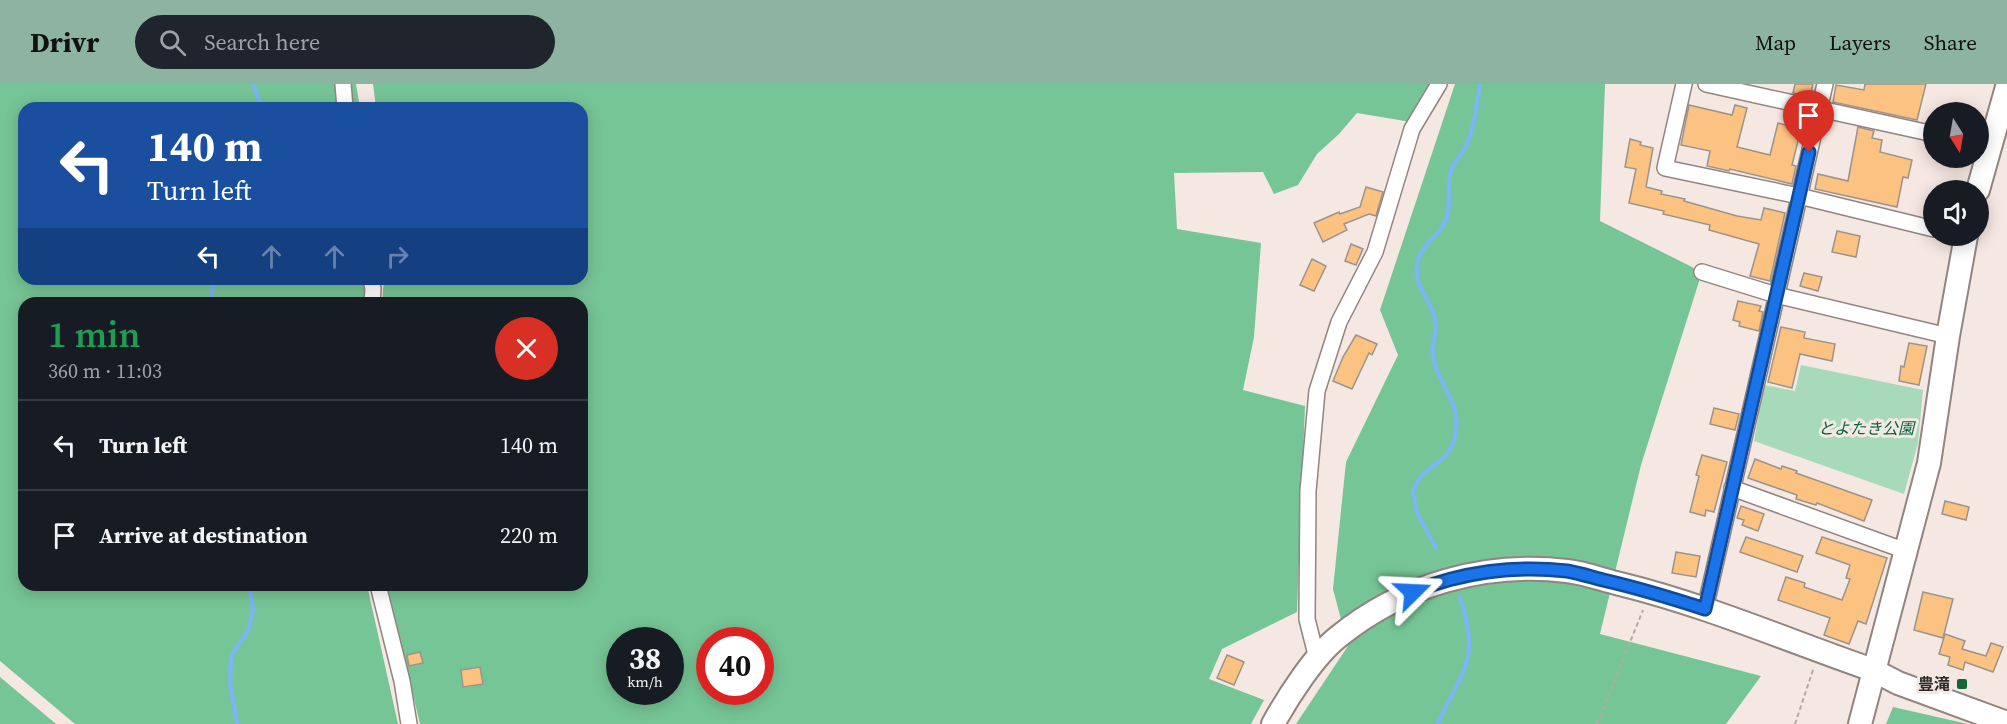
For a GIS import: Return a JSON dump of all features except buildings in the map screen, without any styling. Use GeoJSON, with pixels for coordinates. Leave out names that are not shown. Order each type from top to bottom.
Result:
{"type":"FeatureCollection","features":[{"type":"Feature","properties":{"kind":"street"},"geometry":{"type":"LineString","coordinates":[[343,84],[344,102]]}},
{"type":"Feature","properties":{"kind":"street"},"geometry":{"type":"LineString","coordinates":[[1317,659],[1307,619],[1308,492],[1317,392],[1339,322],[1374,252],[1412,129],[1438,84]]}},
{"type":"Feature","properties":{"kind":"street"},"geometry":{"type":"LineString","coordinates":[[1684,84],[1665,168],[1799,196],[1923,226]]}},
{"type":"Feature","properties":{"kind":"street"},"geometry":{"type":"LineString","coordinates":[[1706,84],[1923,132]]}},
{"type":"Feature","properties":{"kind":"street"},"geometry":{"type":"LineString","coordinates":[[1705,609],[1825,84]]}},
{"type":"Feature","properties":{"kind":"street"},"geometry":{"type":"LineString","coordinates":[[1989,133],[2007,87]]}},
{"type":"Feature","properties":{"kind":"street"},"geometry":{"type":"LineString","coordinates":[[1860,724],[1929,463],[1963,246]]}},
{"type":"Feature","properties":{"kind":"street"},"geometry":{"type":"LineString","coordinates":[[1702,272],[1776,295],[1948,336]]}},
{"type":"Feature","properties":{"kind":"street"},"geometry":{"type":"LineString","coordinates":[[1732,488],[1906,551]]}},
{"type":"Feature","properties":{"kind":"street"},"geometry":{"type":"LineString","coordinates":[[1273,724],[1317,659],[1337,638],[1392,601],[1434,583],[1477,572],[1524,569],[1568,571],[1650,591],[1873,670],[1898,683],[2007,723]]}},
{"type":"Feature","properties":{"kind":"street"},"geometry":{"type":"LineString","coordinates":[[380,591],[402,681],[409,724]]}},
{"type":"Feature","properties":{"kind":"path"},"geometry":{"type":"LineString","coordinates":[[1597,724],[1650,591]]}},
{"type":"Feature","properties":{"kind":"path"},"geometry":{"type":"LineString","coordinates":[[1795,724],[1819,652]]}},
{"type":"Feature","properties":{"kind":"green space"},"geometry":{"type":"Polygon","coordinates":[[[0,84],[356,84],[359,102],[18,102],[18,285],[366,285],[366,297],[18,297],[18,591],[368,591],[398,724],[75,724],[0,661],[0,84]]]}},
{"type":"Feature","properties":{"kind":"green space"},"geometry":{"type":"Polygon","coordinates":[[[373,84],[1433,84],[1411,122],[1357,113],[1317,154],[1298,185],[1274,194],[1263,172],[1174,173],[1177,229],[1261,243],[1254,337],[1243,390],[1305,406],[1297,612],[1222,649],[1209,679],[1264,700],[1251,724],[420,724],[388,591],[588,591],[588,297],[382,297],[384,285],[588,285],[588,102],[375,102],[373,84]]]}},
{"type":"Feature","properties":{"kind":"green space"},"geometry":{"type":"Polygon","coordinates":[[[1455,84],[1605,84],[1600,221],[1702,272],[1641,465],[1600,634],[1761,676],[1726,724],[1296,724],[1348,646],[1333,589],[1346,462],[1398,355],[1380,310],[1455,84]]]}},
{"type":"Feature","properties":{"kind":"green space","name":"とよたき公園"},"geometry":{"type":"Polygon","coordinates":[[[1801,365],[1923,390],[1918,443],[1904,494],[1754,441],[1764,385],[1795,391],[1801,365]]]}},
{"type":"Feature","properties":{"kind":"green space"},"geometry":{"type":"Polygon","coordinates":[[[0,677],[56,724],[0,724],[0,677]]]}},
{"type":"Feature","properties":{"kind":"green space"},"geometry":{"type":"Polygon","coordinates":[[[1893,707],[1968,724],[1886,724],[1893,707]]]}},
{"type":"Feature","properties":{"kind":"waterway"},"geometry":{"type":"LineString","coordinates":[[253,84],[260,102]]}},
{"type":"Feature","properties":{"kind":"waterway"},"geometry":{"type":"LineString","coordinates":[[1436,548],[1417,513],[1413,491],[1421,477],[1450,449],[1456,430],[1456,419],[1451,400],[1434,361],[1432,349],[1435,320],[1417,277],[1417,269],[1422,251],[1445,221],[1449,208],[1451,170],[1469,139],[1480,84]]}},
{"type":"Feature","properties":{"kind":"waterway"},"geometry":{"type":"LineString","coordinates":[[211,297],[213,285]]}},
{"type":"Feature","properties":{"kind":"waterway"},"geometry":{"type":"LineString","coordinates":[[237,724],[230,684],[231,656],[248,631],[253,609],[250,591]]}},
{"type":"Feature","properties":{"kind":"waterway"},"geometry":{"type":"LineString","coordinates":[[1438,724],[1460,679],[1468,654],[1467,626],[1460,598]]}},
{"type":"Feature","properties":{"kind":"place","name":"豊滝"},"geometry":{"type":"Point","coordinates":[1962,684]}},
{"type":"Feature","properties":{"kind":"route"},"geometry":{"type":"LineString","coordinates":[[1413,592],[1434,583],[1477,572],[1524,569],[1568,571],[1650,591],[1705,609],[1809,152]]}}]}
